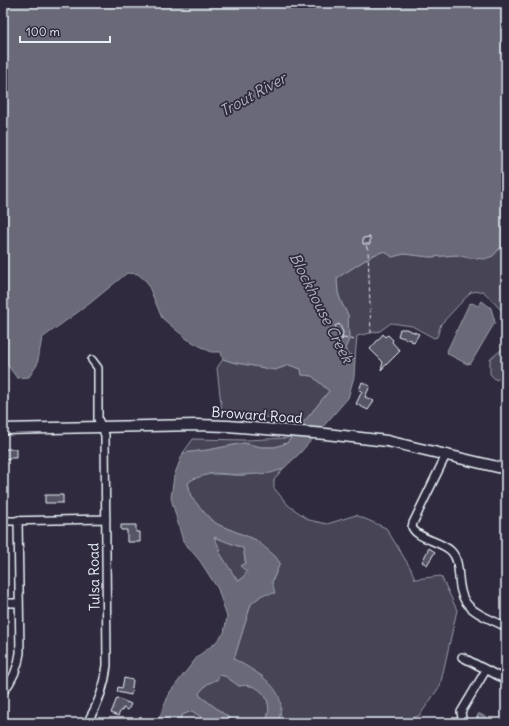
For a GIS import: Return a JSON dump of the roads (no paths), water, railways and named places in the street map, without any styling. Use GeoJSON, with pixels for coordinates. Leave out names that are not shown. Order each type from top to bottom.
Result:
{"type":"FeatureCollection","features":[{"type":"Feature","properties":{"kind":"main road","name":"Broward Road"},"geometry":{"type":"LineString","coordinates":[[3,429],[197,425],[228,426],[326,434],[387,441],[506,469]]}},
{"type":"Feature","properties":{"kind":"street","name":"Tulsa Road"},"geometry":{"type":"LineString","coordinates":[[87,723],[99,699],[104,684],[107,665],[105,435],[98,419],[98,368],[92,360]]}},
{"type":"Feature","properties":{"kind":"street"},"geometry":{"type":"LineString","coordinates":[[446,455],[412,527],[418,534],[440,543],[452,552],[457,564],[462,595],[465,602],[476,611],[506,627]]}},
{"type":"Feature","properties":{"kind":"street"},"geometry":{"type":"LineString","coordinates":[[3,520],[106,519]]}},
{"type":"Feature","properties":{"kind":"street"},"geometry":{"type":"LineString","coordinates":[[3,692],[13,679],[19,664],[20,653],[18,520]]}},
{"type":"Feature","properties":{"kind":"street"},"geometry":{"type":"LineString","coordinates":[[3,603],[19,603]]}},
{"type":"Feature","properties":{"kind":"street"},"geometry":{"type":"LineString","coordinates":[[462,657],[506,680]]}},
{"type":"Feature","properties":{"kind":"street"},"geometry":{"type":"LineString","coordinates":[[462,718],[461,712],[486,670]]}},
{"type":"Feature","properties":{"kind":"water"},"geometry":{"type":"Polygon","coordinates":[[[3,3],[506,3],[506,246],[500,248],[493,256],[485,259],[457,255],[430,257],[404,254],[392,257],[385,251],[373,255],[337,278],[338,293],[348,315],[349,339],[345,349],[355,359],[354,377],[348,398],[300,453],[283,469],[271,473],[241,475],[213,473],[193,479],[188,483],[191,497],[211,520],[219,525],[256,540],[275,556],[280,563],[272,582],[275,593],[262,595],[251,604],[234,659],[259,674],[274,688],[281,704],[280,716],[276,723],[263,723],[268,717],[269,708],[268,702],[262,692],[252,686],[239,686],[225,676],[219,675],[218,679],[207,684],[199,693],[200,696],[236,723],[210,723],[192,711],[182,715],[177,723],[157,723],[170,692],[198,656],[214,644],[224,633],[227,617],[218,589],[200,561],[183,541],[171,498],[174,476],[183,453],[244,443],[261,447],[275,447],[287,443],[329,391],[312,376],[302,375],[301,369],[289,365],[275,370],[232,362],[223,359],[221,352],[211,352],[187,339],[162,318],[147,282],[138,274],[127,273],[89,304],[42,338],[37,365],[29,377],[17,378],[6,363],[5,317],[3,315],[3,3]],[[214,537],[221,551],[218,550],[237,580],[241,580],[247,572],[240,566],[246,563],[243,548],[214,537]]]}},
{"type":"Feature","properties":{"kind":"water"},"geometry":{"type":"Polygon","coordinates":[[[482,301],[491,308],[495,322],[471,363],[467,364],[448,354],[447,351],[469,304],[472,303],[478,306],[482,301]]]}},
{"type":"Feature","properties":{"kind":"water"},"geometry":{"type":"Polygon","coordinates":[[[478,714],[480,714],[497,723],[477,723],[478,714]]]}},
{"type":"Feature","properties":{"kind":"water label","name":"Trout River"},"geometry":{"type":"Point","coordinates":[253,95]}},
{"type":"Feature","properties":{"kind":"water label","name":"Blockhouse Creek"},"geometry":{"type":"Point","coordinates":[321,308]}}]}
